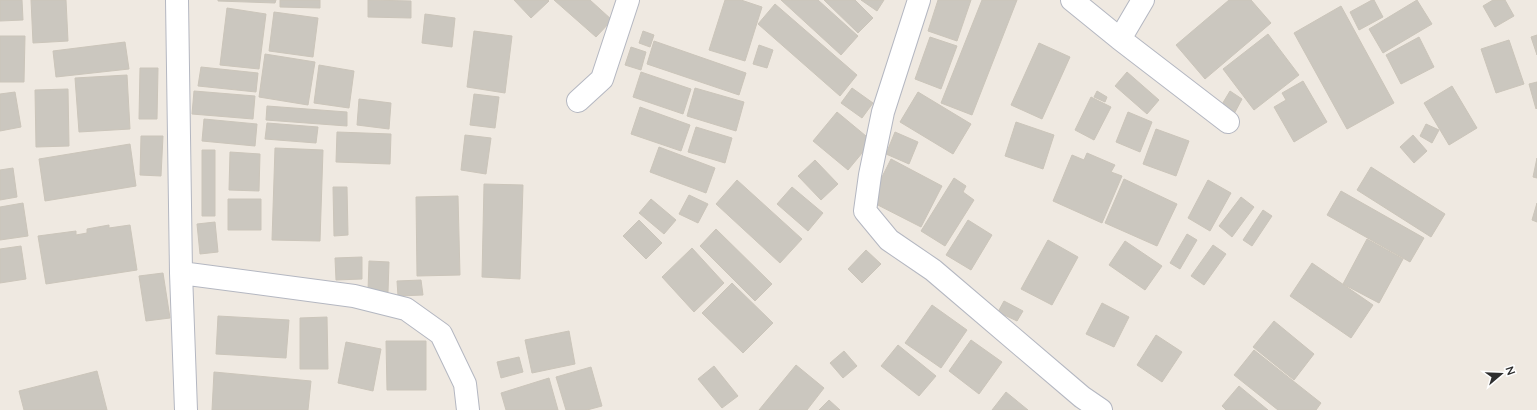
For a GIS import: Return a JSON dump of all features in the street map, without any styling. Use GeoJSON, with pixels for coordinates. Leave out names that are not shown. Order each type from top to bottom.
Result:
{"type":"FeatureCollection","features":[{"type":"Feature","properties":{"kind":"street"},"geometry":{"type":"LineString","coordinates":[[177,0],[186,410]]}},
{"type":"Feature","properties":{"kind":"street"},"geometry":{"type":"LineString","coordinates":[[578,101],[602,78],[628,0]]}},
{"type":"Feature","properties":{"kind":"street"},"geometry":{"type":"LineString","coordinates":[[919,0],[883,112],[870,175],[865,211],[889,240],[933,270],[1082,397],[1101,410]]}},
{"type":"Feature","properties":{"kind":"street"},"geometry":{"type":"LineString","coordinates":[[1072,0],[1228,122]]}},
{"type":"Feature","properties":{"kind":"street"},"geometry":{"type":"LineString","coordinates":[[1120,39],[1143,0]]}},
{"type":"Feature","properties":{"kind":"street"},"geometry":{"type":"LineString","coordinates":[[182,273],[354,296],[406,310],[442,334],[465,384],[468,410]]}},
{"type":"Feature","properties":{"kind":"building"},"geometry":{"type":"Polygon","coordinates":[[[0,0],[22,0],[23,20],[0,21],[0,0]]]}},
{"type":"Feature","properties":{"kind":"building"},"geometry":{"type":"Polygon","coordinates":[[[31,0],[66,0],[68,41],[33,43],[31,0]]]}},
{"type":"Feature","properties":{"kind":"building"},"geometry":{"type":"Polygon","coordinates":[[[218,0],[276,0],[275,3],[218,0]]]}},
{"type":"Feature","properties":{"kind":"building"},"geometry":{"type":"Polygon","coordinates":[[[280,0],[320,0],[320,8],[280,7],[280,0]]]}},
{"type":"Feature","properties":{"kind":"building"},"geometry":{"type":"Polygon","coordinates":[[[368,0],[411,1],[411,18],[368,17],[368,0]]]}},
{"type":"Feature","properties":{"kind":"building"},"geometry":{"type":"Polygon","coordinates":[[[514,0],[548,0],[549,1],[531,18],[514,0]]]}},
{"type":"Feature","properties":{"kind":"building"},"geometry":{"type":"Polygon","coordinates":[[[554,0],[590,0],[612,20],[596,37],[554,0]]]}},
{"type":"Feature","properties":{"kind":"building"},"geometry":{"type":"Polygon","coordinates":[[[725,0],[741,0],[762,7],[745,61],[709,50],[725,0]]]}},
{"type":"Feature","properties":{"kind":"building"},"geometry":{"type":"Polygon","coordinates":[[[781,0],[818,0],[858,36],[841,55],[781,0]]]}},
{"type":"Feature","properties":{"kind":"building"},"geometry":{"type":"Polygon","coordinates":[[[824,0],[855,0],[873,18],[858,33],[824,0]]]}},
{"type":"Feature","properties":{"kind":"building"},"geometry":{"type":"Polygon","coordinates":[[[861,0],[884,0],[877,11],[861,0]]]}},
{"type":"Feature","properties":{"kind":"building"},"geometry":{"type":"Polygon","coordinates":[[[938,0],[971,0],[957,41],[928,31],[938,0]]]}},
{"type":"Feature","properties":{"kind":"building"},"geometry":{"type":"Polygon","coordinates":[[[982,0],[1017,0],[972,115],[941,103],[982,0]]]}},
{"type":"Feature","properties":{"kind":"building"},"geometry":{"type":"Polygon","coordinates":[[[1229,0],[1251,0],[1271,23],[1205,79],[1176,45],[1229,0]]]}},
{"type":"Feature","properties":{"kind":"building"},"geometry":{"type":"Polygon","coordinates":[[[1374,0],[1383,17],[1359,30],[1350,12],[1374,0]]]}},
{"type":"Feature","properties":{"kind":"building"},"geometry":{"type":"Polygon","coordinates":[[[1417,0],[1432,24],[1383,53],[1369,29],[1417,0]]]}},
{"type":"Feature","properties":{"kind":"building"},"geometry":{"type":"Polygon","coordinates":[[[1493,0],[1505,0],[1514,16],[1495,27],[1483,6],[1493,0]]]}},
{"type":"Feature","properties":{"kind":"building"},"geometry":{"type":"Polygon","coordinates":[[[775,4],[857,75],[840,96],[758,24],[775,4]]]}},
{"type":"Feature","properties":{"kind":"building"},"geometry":{"type":"Polygon","coordinates":[[[1341,6],[1394,103],[1347,129],[1294,33],[1341,6]]]}},
{"type":"Feature","properties":{"kind":"building"},"geometry":{"type":"Polygon","coordinates":[[[227,8],[266,14],[259,69],[220,65],[227,8]]]}},
{"type":"Feature","properties":{"kind":"building"},"geometry":{"type":"Polygon","coordinates":[[[274,12],[318,18],[313,57],[269,51],[274,12]]]}},
{"type":"Feature","properties":{"kind":"building"},"geometry":{"type":"Polygon","coordinates":[[[425,14],[455,18],[452,47],[422,43],[425,14]]]}},
{"type":"Feature","properties":{"kind":"building"},"geometry":{"type":"Polygon","coordinates":[[[474,31],[512,36],[505,93],[467,87],[474,31]]]}},
{"type":"Feature","properties":{"kind":"building"},"geometry":{"type":"Polygon","coordinates":[[[643,31],[654,35],[650,47],[639,43],[643,31]]]}},
{"type":"Feature","properties":{"kind":"building"},"geometry":{"type":"Polygon","coordinates":[[[1268,34],[1299,75],[1254,110],[1223,69],[1268,34]]]}},
{"type":"Feature","properties":{"kind":"building"},"geometry":{"type":"Polygon","coordinates":[[[1537,35],[1537,55],[1531,37],[1537,35]]]}},
{"type":"Feature","properties":{"kind":"building"},"geometry":{"type":"Polygon","coordinates":[[[0,36],[25,36],[24,82],[0,82],[0,36]]]}},
{"type":"Feature","properties":{"kind":"building"},"geometry":{"type":"Polygon","coordinates":[[[930,37],[957,46],[941,89],[915,79],[930,37]]]}},
{"type":"Feature","properties":{"kind":"building"},"geometry":{"type":"Polygon","coordinates":[[[1419,37],[1434,67],[1401,84],[1386,55],[1419,37]]]}},
{"type":"Feature","properties":{"kind":"building"},"geometry":{"type":"Polygon","coordinates":[[[1509,40],[1524,84],[1496,93],[1481,49],[1509,40]]]}},
{"type":"Feature","properties":{"kind":"building"},"geometry":{"type":"Polygon","coordinates":[[[654,41],[746,73],[739,95],[647,64],[654,41]]]}},
{"type":"Feature","properties":{"kind":"building"},"geometry":{"type":"Polygon","coordinates":[[[125,42],[129,69],[56,77],[53,51],[125,42]]]}},
{"type":"Feature","properties":{"kind":"building"},"geometry":{"type":"Polygon","coordinates":[[[1039,43],[1070,57],[1042,119],[1011,105],[1039,43]]]}},
{"type":"Feature","properties":{"kind":"building"},"geometry":{"type":"Polygon","coordinates":[[[759,45],[773,50],[767,68],[753,64],[759,45]]]}},
{"type":"Feature","properties":{"kind":"building"},"geometry":{"type":"Polygon","coordinates":[[[631,47],[646,52],[641,70],[625,65],[631,47]]]}},
{"type":"Feature","properties":{"kind":"building"},"geometry":{"type":"Polygon","coordinates":[[[265,54],[315,62],[308,105],[259,97],[265,54]]]}},
{"type":"Feature","properties":{"kind":"building"},"geometry":{"type":"Polygon","coordinates":[[[319,65],[354,71],[349,108],[314,103],[319,65]]]}},
{"type":"Feature","properties":{"kind":"building"},"geometry":{"type":"Polygon","coordinates":[[[201,67],[258,73],[256,92],[198,86],[201,67]]]}},
{"type":"Feature","properties":{"kind":"building"},"geometry":{"type":"Polygon","coordinates":[[[140,68],[158,68],[157,119],[139,119],[140,68]]]}},
{"type":"Feature","properties":{"kind":"building"},"geometry":{"type":"Polygon","coordinates":[[[641,72],[691,89],[683,114],[633,97],[641,72]]]}},
{"type":"Feature","properties":{"kind":"building"},"geometry":{"type":"Polygon","coordinates":[[[1127,72],[1159,100],[1147,114],[1115,86],[1127,72]]]}},
{"type":"Feature","properties":{"kind":"building"},"geometry":{"type":"Polygon","coordinates":[[[127,75],[130,129],[79,132],[75,78],[127,75]]]}},
{"type":"Feature","properties":{"kind":"building"},"geometry":{"type":"Polygon","coordinates":[[[1303,81],[1327,122],[1294,142],[1274,107],[1286,100],[1282,93],[1303,81]]]}},
{"type":"Feature","properties":{"kind":"building"},"geometry":{"type":"Polygon","coordinates":[[[1537,82],[1537,108],[1536,109],[1529,84],[1537,82]]]}},
{"type":"Feature","properties":{"kind":"building"},"geometry":{"type":"Polygon","coordinates":[[[1452,86],[1477,128],[1449,145],[1424,103],[1452,86]]]}},
{"type":"Feature","properties":{"kind":"building"},"geometry":{"type":"Polygon","coordinates":[[[695,88],[744,102],[736,131],[687,116],[695,88]]]}},
{"type":"Feature","properties":{"kind":"building"},"geometry":{"type":"Polygon","coordinates":[[[852,88],[873,103],[862,118],[841,103],[852,88]]]}},
{"type":"Feature","properties":{"kind":"building"},"geometry":{"type":"Polygon","coordinates":[[[68,89],[69,146],[36,147],[35,90],[68,89]]]}},
{"type":"Feature","properties":{"kind":"building"},"geometry":{"type":"Polygon","coordinates":[[[194,91],[255,96],[253,119],[192,114],[194,91]]]}},
{"type":"Feature","properties":{"kind":"building"},"geometry":{"type":"Polygon","coordinates":[[[1097,91],[1107,97],[1105,102],[1094,97],[1097,91]]]}},
{"type":"Feature","properties":{"kind":"building"},"geometry":{"type":"Polygon","coordinates":[[[1230,91],[1242,99],[1234,114],[1221,106],[1230,91]]]}},
{"type":"Feature","properties":{"kind":"building"},"geometry":{"type":"Polygon","coordinates":[[[15,92],[21,127],[0,131],[0,94],[15,92]]]}},
{"type":"Feature","properties":{"kind":"building"},"geometry":{"type":"Polygon","coordinates":[[[918,92],[971,124],[953,154],[900,122],[918,92]]]}},
{"type":"Feature","properties":{"kind":"building"},"geometry":{"type":"Polygon","coordinates":[[[474,94],[499,97],[495,128],[470,125],[474,94]]]}},
{"type":"Feature","properties":{"kind":"building"},"geometry":{"type":"Polygon","coordinates":[[[1091,97],[1111,107],[1094,140],[1075,130],[1091,97]]]}},
{"type":"Feature","properties":{"kind":"building"},"geometry":{"type":"Polygon","coordinates":[[[359,99],[391,103],[389,129],[357,125],[359,99]]]}},
{"type":"Feature","properties":{"kind":"building"},"geometry":{"type":"Polygon","coordinates":[[[267,106],[347,112],[347,126],[266,120],[267,106]]]}},
{"type":"Feature","properties":{"kind":"building"},"geometry":{"type":"Polygon","coordinates":[[[640,107],[690,125],[681,151],[631,134],[640,107]]]}},
{"type":"Feature","properties":{"kind":"building"},"geometry":{"type":"Polygon","coordinates":[[[837,112],[872,141],[848,170],[813,141],[837,112]]]}},
{"type":"Feature","properties":{"kind":"building"},"geometry":{"type":"Polygon","coordinates":[[[1128,112],[1152,122],[1140,152],[1116,142],[1128,112]]]}},
{"type":"Feature","properties":{"kind":"building"},"geometry":{"type":"Polygon","coordinates":[[[204,119],[257,124],[255,146],[202,141],[204,119]]]}},
{"type":"Feature","properties":{"kind":"building"},"geometry":{"type":"Polygon","coordinates":[[[1016,122],[1054,135],[1043,169],[1005,156],[1016,122]]]}},
{"type":"Feature","properties":{"kind":"building"},"geometry":{"type":"Polygon","coordinates":[[[267,123],[318,127],[316,143],[265,139],[267,123]]]}},
{"type":"Feature","properties":{"kind":"building"},"geometry":{"type":"Polygon","coordinates":[[[1426,124],[1439,130],[1432,143],[1420,136],[1426,124]]]}},
{"type":"Feature","properties":{"kind":"building"},"geometry":{"type":"Polygon","coordinates":[[[696,127],[732,138],[725,163],[688,152],[696,127]]]}},
{"type":"Feature","properties":{"kind":"building"},"geometry":{"type":"Polygon","coordinates":[[[1156,129],[1189,141],[1176,176],[1143,164],[1156,129]]]}},
{"type":"Feature","properties":{"kind":"building"},"geometry":{"type":"Polygon","coordinates":[[[337,132],[391,134],[390,164],[336,162],[337,132]]]}},
{"type":"Feature","properties":{"kind":"building"},"geometry":{"type":"Polygon","coordinates":[[[895,132],[918,142],[909,164],[886,154],[895,132]]]}},
{"type":"Feature","properties":{"kind":"building"},"geometry":{"type":"Polygon","coordinates":[[[465,135],[491,138],[486,174],[461,170],[465,135]]]}},
{"type":"Feature","properties":{"kind":"building"},"geometry":{"type":"Polygon","coordinates":[[[1413,135],[1427,151],[1414,163],[1400,147],[1413,135]]]}},
{"type":"Feature","properties":{"kind":"building"},"geometry":{"type":"Polygon","coordinates":[[[141,136],[163,136],[161,176],[140,175],[141,136]]]}},
{"type":"Feature","properties":{"kind":"building"},"geometry":{"type":"Polygon","coordinates":[[[130,144],[136,186],[45,201],[39,159],[130,144]]]}},
{"type":"Feature","properties":{"kind":"building"},"geometry":{"type":"Polygon","coordinates":[[[659,147],[715,168],[706,193],[650,172],[659,147]]]}},
{"type":"Feature","properties":{"kind":"building"},"geometry":{"type":"Polygon","coordinates":[[[275,148],[323,150],[320,241],[272,240],[275,148]]]}},
{"type":"Feature","properties":{"kind":"building"},"geometry":{"type":"Polygon","coordinates":[[[202,150],[215,150],[215,216],[202,216],[202,150]]]}},
{"type":"Feature","properties":{"kind":"building"},"geometry":{"type":"Polygon","coordinates":[[[230,152],[260,154],[259,191],[229,190],[230,152]]]}},
{"type":"Feature","properties":{"kind":"building"},"geometry":{"type":"Polygon","coordinates":[[[1087,153],[1115,165],[1111,172],[1122,176],[1102,223],[1053,201],[1072,155],[1084,160],[1087,153]]]}},
{"type":"Feature","properties":{"kind":"building"},"geometry":{"type":"Polygon","coordinates":[[[1537,158],[1537,178],[1533,177],[1537,158]]]}},
{"type":"Feature","properties":{"kind":"building"},"geometry":{"type":"Polygon","coordinates":[[[891,159],[942,186],[921,227],[870,201],[891,159]]]}},
{"type":"Feature","properties":{"kind":"building"},"geometry":{"type":"Polygon","coordinates":[[[815,160],[838,184],[821,200],[798,176],[815,160]]]}},
{"type":"Feature","properties":{"kind":"building"},"geometry":{"type":"Polygon","coordinates":[[[1371,167],[1445,214],[1431,237],[1357,190],[1371,167]]]}},
{"type":"Feature","properties":{"kind":"building"},"geometry":{"type":"Polygon","coordinates":[[[13,168],[17,197],[0,200],[0,170],[13,168]]]}},
{"type":"Feature","properties":{"kind":"building"},"geometry":{"type":"Polygon","coordinates":[[[954,178],[966,186],[963,192],[974,200],[945,246],[921,231],[954,178]]]}},
{"type":"Feature","properties":{"kind":"building"},"geometry":{"type":"Polygon","coordinates":[[[1124,179],[1177,204],[1157,246],[1105,223],[1124,179]]]}},
{"type":"Feature","properties":{"kind":"building"},"geometry":{"type":"Polygon","coordinates":[[[737,180],[802,239],[780,263],[716,204],[737,180]]]}},
{"type":"Feature","properties":{"kind":"building"},"geometry":{"type":"Polygon","coordinates":[[[1208,180],[1231,193],[1210,231],[1188,218],[1208,180]]]}},
{"type":"Feature","properties":{"kind":"building"},"geometry":{"type":"Polygon","coordinates":[[[484,184],[523,185],[520,279],[482,277],[484,184]]]}},
{"type":"Feature","properties":{"kind":"building"},"geometry":{"type":"Polygon","coordinates":[[[333,187],[347,187],[348,235],[334,236],[333,187]]]}},
{"type":"Feature","properties":{"kind":"building"},"geometry":{"type":"Polygon","coordinates":[[[792,187],[823,213],[808,231],[777,204],[792,187]]]}},
{"type":"Feature","properties":{"kind":"building"},"geometry":{"type":"Polygon","coordinates":[[[1341,191],[1424,238],[1410,262],[1327,215],[1341,191]]]}},
{"type":"Feature","properties":{"kind":"building"},"geometry":{"type":"Polygon","coordinates":[[[689,195],[708,204],[698,223],[679,214],[689,195]]]}},
{"type":"Feature","properties":{"kind":"building"},"geometry":{"type":"Polygon","coordinates":[[[458,196],[460,275],[417,276],[416,197],[458,196]]]}},
{"type":"Feature","properties":{"kind":"building"},"geometry":{"type":"Polygon","coordinates":[[[1241,197],[1254,207],[1232,237],[1219,226],[1241,197]]]}},
{"type":"Feature","properties":{"kind":"building"},"geometry":{"type":"Polygon","coordinates":[[[228,199],[261,199],[261,230],[228,230],[228,199]]]}},
{"type":"Feature","properties":{"kind":"building"},"geometry":{"type":"Polygon","coordinates":[[[651,199],[676,220],[664,234],[639,213],[651,199]]]}},
{"type":"Feature","properties":{"kind":"building"},"geometry":{"type":"Polygon","coordinates":[[[23,203],[28,236],[0,240],[0,207],[23,203]]]}},
{"type":"Feature","properties":{"kind":"building"},"geometry":{"type":"Polygon","coordinates":[[[1537,203],[1537,222],[1532,220],[1537,203]]]}},
{"type":"Feature","properties":{"kind":"building"},"geometry":{"type":"Polygon","coordinates":[[[1263,210],[1272,216],[1252,246],[1243,240],[1263,210]]]}},
{"type":"Feature","properties":{"kind":"building"},"geometry":{"type":"Polygon","coordinates":[[[639,220],[662,243],[646,259],[623,236],[639,220]]]}},
{"type":"Feature","properties":{"kind":"building"},"geometry":{"type":"Polygon","coordinates":[[[968,220],[992,235],[971,270],[946,255],[968,220]]]}},
{"type":"Feature","properties":{"kind":"building"},"geometry":{"type":"Polygon","coordinates":[[[215,222],[218,252],[200,254],[197,224],[215,222]]]}},
{"type":"Feature","properties":{"kind":"building"},"geometry":{"type":"Polygon","coordinates":[[[109,225],[109,228],[130,225],[137,270],[46,284],[38,236],[76,231],[76,235],[87,233],[87,229],[109,225]]]}},
{"type":"Feature","properties":{"kind":"building"},"geometry":{"type":"Polygon","coordinates":[[[716,229],[772,284],[755,301],[700,246],[716,229]]]}},
{"type":"Feature","properties":{"kind":"building"},"geometry":{"type":"Polygon","coordinates":[[[1187,234],[1197,240],[1180,269],[1170,263],[1187,234]]]}},
{"type":"Feature","properties":{"kind":"building"},"geometry":{"type":"Polygon","coordinates":[[[1367,239],[1403,259],[1379,303],[1343,284],[1367,239]]]}},
{"type":"Feature","properties":{"kind":"building"},"geometry":{"type":"Polygon","coordinates":[[[1048,240],[1078,257],[1052,305],[1021,289],[1048,240]]]}},
{"type":"Feature","properties":{"kind":"building"},"geometry":{"type":"Polygon","coordinates":[[[1125,241],[1162,266],[1145,290],[1109,265],[1125,241]]]}},
{"type":"Feature","properties":{"kind":"building"},"geometry":{"type":"Polygon","coordinates":[[[1213,245],[1226,254],[1204,285],[1191,276],[1213,245]]]}},
{"type":"Feature","properties":{"kind":"building"},"geometry":{"type":"Polygon","coordinates":[[[21,246],[26,279],[0,283],[0,249],[21,246]]]}},
{"type":"Feature","properties":{"kind":"building"},"geometry":{"type":"Polygon","coordinates":[[[692,248],[724,283],[694,312],[662,277],[692,248]]]}},
{"type":"Feature","properties":{"kind":"building"},"geometry":{"type":"Polygon","coordinates":[[[866,250],[881,264],[862,283],[848,269],[866,250]]]}},
{"type":"Feature","properties":{"kind":"building"},"geometry":{"type":"Polygon","coordinates":[[[362,257],[362,279],[336,280],[335,258],[362,257]]]}},
{"type":"Feature","properties":{"kind":"building"},"geometry":{"type":"Polygon","coordinates":[[[369,261],[389,262],[388,292],[368,291],[369,261]]]}},
{"type":"Feature","properties":{"kind":"building"},"geometry":{"type":"Polygon","coordinates":[[[1312,263],[1373,305],[1351,338],[1290,296],[1312,263]]]}},
{"type":"Feature","properties":{"kind":"building"},"geometry":{"type":"Polygon","coordinates":[[[163,273],[170,318],[146,321],[139,276],[163,273]]]}},
{"type":"Feature","properties":{"kind":"building"},"geometry":{"type":"Polygon","coordinates":[[[421,280],[423,295],[398,296],[397,281],[421,280]]]}},
{"type":"Feature","properties":{"kind":"building"},"geometry":{"type":"Polygon","coordinates":[[[732,283],[773,323],[743,353],[702,313],[732,283]]]}},
{"type":"Feature","properties":{"kind":"building"},"geometry":{"type":"Polygon","coordinates":[[[1004,301],[1023,311],[1017,321],[998,312],[1004,301]]]}},
{"type":"Feature","properties":{"kind":"building"},"geometry":{"type":"Polygon","coordinates":[[[1102,303],[1129,317],[1114,347],[1086,334],[1102,303]]]}},
{"type":"Feature","properties":{"kind":"building"},"geometry":{"type":"Polygon","coordinates":[[[932,305],[967,330],[941,368],[905,343],[932,305]]]}},
{"type":"Feature","properties":{"kind":"building"},"geometry":{"type":"Polygon","coordinates":[[[218,316],[289,320],[286,358],[216,354],[218,316]]]}},
{"type":"Feature","properties":{"kind":"building"},"geometry":{"type":"Polygon","coordinates":[[[327,317],[328,369],[300,369],[300,318],[327,317]]]}},
{"type":"Feature","properties":{"kind":"building"},"geometry":{"type":"Polygon","coordinates":[[[1274,321],[1314,354],[1294,380],[1253,347],[1274,321]]]}},
{"type":"Feature","properties":{"kind":"building"},"geometry":{"type":"Polygon","coordinates":[[[569,331],[575,364],[532,373],[525,340],[569,331]]]}},
{"type":"Feature","properties":{"kind":"building"},"geometry":{"type":"Polygon","coordinates":[[[1156,335],[1182,352],[1162,382],[1137,365],[1156,335]]]}},
{"type":"Feature","properties":{"kind":"building"},"geometry":{"type":"Polygon","coordinates":[[[971,340],[1002,362],[979,394],[949,371],[971,340]]]}},
{"type":"Feature","properties":{"kind":"building"},"geometry":{"type":"Polygon","coordinates":[[[386,341],[426,341],[426,390],[387,390],[386,341]]]}},
{"type":"Feature","properties":{"kind":"building"},"geometry":{"type":"Polygon","coordinates":[[[346,342],[381,349],[373,391],[338,383],[346,342]]]}},
{"type":"Feature","properties":{"kind":"building"},"geometry":{"type":"Polygon","coordinates":[[[898,345],[936,376],[919,396],[881,366],[898,345]]]}},
{"type":"Feature","properties":{"kind":"building"},"geometry":{"type":"Polygon","coordinates":[[[1254,350],[1321,403],[1316,410],[1278,410],[1234,375],[1254,350]]]}},
{"type":"Feature","properties":{"kind":"building"},"geometry":{"type":"Polygon","coordinates":[[[844,351],[857,366],[843,378],[830,363],[844,351]]]}},
{"type":"Feature","properties":{"kind":"building"},"geometry":{"type":"Polygon","coordinates":[[[519,357],[523,372],[501,378],[497,362],[519,357]]]}},
{"type":"Feature","properties":{"kind":"building"},"geometry":{"type":"Polygon","coordinates":[[[796,365],[824,388],[807,410],[759,410],[796,365]]]}},
{"type":"Feature","properties":{"kind":"building"},"geometry":{"type":"Polygon","coordinates":[[[714,366],[738,396],[722,408],[698,379],[714,366]]]}},
{"type":"Feature","properties":{"kind":"building"},"geometry":{"type":"Polygon","coordinates":[[[591,367],[602,406],[587,410],[566,410],[556,377],[591,367]]]}},
{"type":"Feature","properties":{"kind":"building"},"geometry":{"type":"Polygon","coordinates":[[[97,371],[107,410],[24,410],[19,391],[97,371]]]}},
{"type":"Feature","properties":{"kind":"building"},"geometry":{"type":"Polygon","coordinates":[[[214,372],[311,381],[308,410],[212,410],[214,372]]]}},
{"type":"Feature","properties":{"kind":"building"},"geometry":{"type":"Polygon","coordinates":[[[549,378],[558,410],[506,410],[501,393],[549,378]]]}},
{"type":"Feature","properties":{"kind":"building"},"geometry":{"type":"Polygon","coordinates":[[[1239,386],[1268,410],[1226,410],[1222,406],[1239,386]]]}},
{"type":"Feature","properties":{"kind":"building"},"geometry":{"type":"Polygon","coordinates":[[[1006,392],[1028,410],[992,410],[1006,392]]]}},
{"type":"Feature","properties":{"kind":"building"},"geometry":{"type":"Polygon","coordinates":[[[829,400],[840,410],[819,410],[829,400]]]}}]}
